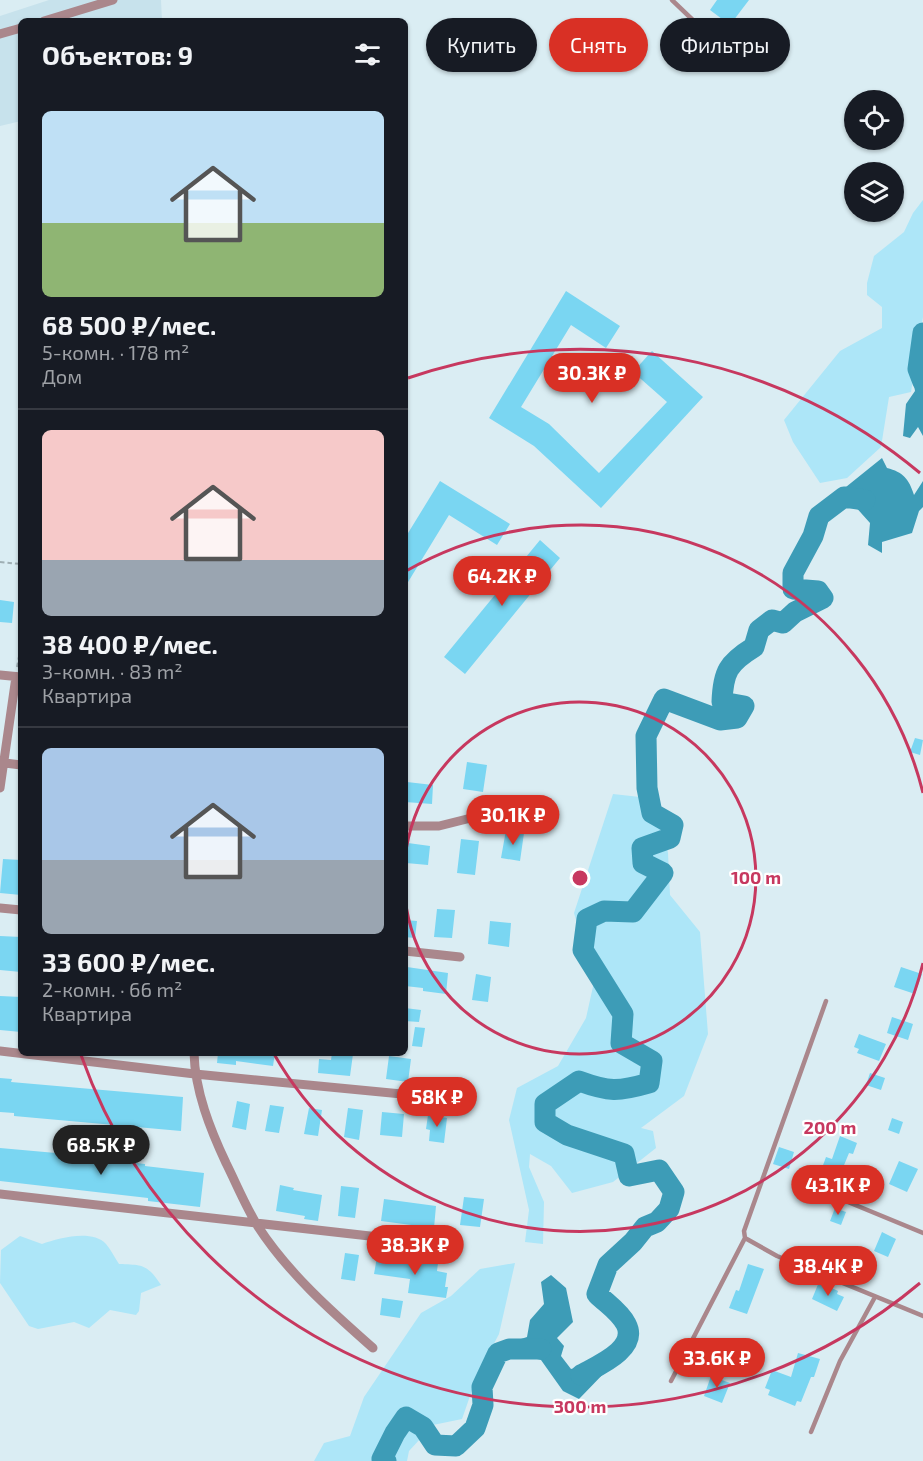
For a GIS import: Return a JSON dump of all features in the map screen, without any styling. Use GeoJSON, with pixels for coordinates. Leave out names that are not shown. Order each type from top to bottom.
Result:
{"type":"FeatureCollection","features":[{"type":"Feature","properties":{"kind":"street"},"geometry":{"type":"LineString","coordinates":[[54,18],[113,0]]}},
{"type":"Feature","properties":{"kind":"street"},"geometry":{"type":"LineString","coordinates":[[0,34],[18,29]]}},
{"type":"Feature","properties":{"kind":"street"},"geometry":{"type":"LineString","coordinates":[[0,675],[18,677],[0,788]]}},
{"type":"Feature","properties":{"kind":"street"},"geometry":{"type":"LineString","coordinates":[[5,763],[18,765]]}},
{"type":"Feature","properties":{"kind":"street"},"geometry":{"type":"LineString","coordinates":[[408,826],[439,826],[483,815],[500,814]]}},
{"type":"Feature","properties":{"kind":"street"},"geometry":{"type":"LineString","coordinates":[[0,908],[18,910]]}},
{"type":"Feature","properties":{"kind":"street"},"geometry":{"type":"LineString","coordinates":[[408,951],[460,957]]}},
{"type":"Feature","properties":{"kind":"street"},"geometry":{"type":"LineString","coordinates":[[0,1052],[18,1054]]}},
{"type":"Feature","properties":{"kind":"street"},"geometry":{"type":"LineString","coordinates":[[35,1056],[464,1100]]}},
{"type":"Feature","properties":{"kind":"street"},"geometry":{"type":"LineString","coordinates":[[194,1056],[195,1074],[214,1138],[256,1223],[276,1252],[322,1302],[373,1348]]}},
{"type":"Feature","properties":{"kind":"street"},"geometry":{"type":"LineString","coordinates":[[0,1194],[449,1245]]}},
{"type":"Feature","properties":{"kind":"lane"},"geometry":{"type":"LineString","coordinates":[[672,0],[691,18]]}},
{"type":"Feature","properties":{"kind":"lane"},"geometry":{"type":"LineString","coordinates":[[671,1381],[746,1238],[744,1231],[826,1001]]}},
{"type":"Feature","properties":{"kind":"lane"},"geometry":{"type":"LineString","coordinates":[[848,1202],[923,1233]]}},
{"type":"Feature","properties":{"kind":"lane"},"geometry":{"type":"LineString","coordinates":[[746,1238],[777,1256],[923,1316]]}},
{"type":"Feature","properties":{"kind":"lane"},"geometry":{"type":"LineString","coordinates":[[811,1432],[840,1361],[875,1297]]}},
{"type":"Feature","properties":{"kind":"path"},"geometry":{"type":"LineString","coordinates":[[0,562],[18,564]]}},
{"type":"Feature","properties":{"kind":"shaded area"},"geometry":{"type":"Polygon","coordinates":[[[49,0],[161,0],[162,18],[18,18],[18,122],[0,126],[0,16],[49,0]]]}},
{"type":"Feature","properties":{"kind":"shaded area"},"geometry":{"type":"Polygon","coordinates":[[[923,200],[923,317],[911,392],[889,397],[881,447],[847,478],[820,483],[793,442],[784,420],[840,351],[882,328],[882,307],[867,295],[867,283],[874,256],[904,232],[913,213],[923,200]]]}},
{"type":"Feature","properties":{"kind":"shaded area"},"geometry":{"type":"Polygon","coordinates":[[[916,355],[923,355],[923,436],[918,427],[910,438],[903,436],[906,404],[915,391],[913,378],[916,355]]]}},
{"type":"Feature","properties":{"kind":"shaded area"},"geometry":{"type":"Polygon","coordinates":[[[882,458],[887,468],[905,477],[914,495],[923,481],[923,507],[919,511],[912,533],[882,542],[882,553],[868,545],[870,523],[853,504],[839,501],[836,495],[882,458]]]}},
{"type":"Feature","properties":{"kind":"shaded area"},"geometry":{"type":"Polygon","coordinates":[[[613,794],[658,799],[668,853],[670,895],[700,932],[708,1034],[684,1096],[641,1128],[653,1131],[656,1148],[613,1182],[572,1193],[551,1166],[530,1154],[529,1167],[544,1202],[543,1244],[525,1242],[529,1210],[509,1120],[517,1088],[558,1066],[586,1018],[594,982],[574,913],[613,794]]]}},
{"type":"Feature","properties":{"kind":"shaded area"},"geometry":{"type":"Polygon","coordinates":[[[20,1236],[42,1244],[75,1236],[100,1239],[119,1264],[148,1269],[161,1285],[141,1293],[139,1311],[136,1315],[110,1310],[89,1328],[74,1322],[38,1329],[29,1326],[0,1283],[1,1250],[20,1236]]]}},
{"type":"Feature","properties":{"kind":"shaded area"},"geometry":{"type":"Polygon","coordinates":[[[515,1263],[499,1334],[477,1376],[462,1419],[433,1425],[409,1451],[407,1461],[314,1461],[324,1443],[350,1436],[364,1397],[421,1313],[451,1296],[480,1269],[515,1263]]]}},
{"type":"Feature","properties":{"kind":"shaded area"},"geometry":{"type":"Polygon","coordinates":[[[551,1275],[566,1288],[573,1322],[557,1338],[564,1346],[561,1356],[571,1369],[605,1359],[608,1369],[579,1399],[563,1391],[541,1360],[517,1354],[506,1344],[527,1337],[530,1320],[544,1304],[541,1282],[551,1275]]]}},
{"type":"Feature","properties":{"kind":"building"},"geometry":{"type":"Polygon","coordinates":[[[717,0],[749,0],[735,18],[721,18],[710,10],[717,0]]]}},
{"type":"Feature","properties":{"kind":"building"},"geometry":{"type":"Polygon","coordinates":[[[566,291],[620,326],[606,348],[571,325],[521,407],[549,424],[599,473],[667,402],[633,372],[652,351],[703,397],[601,508],[534,446],[489,418],[566,291]]]}},
{"type":"Feature","properties":{"kind":"building"},"geometry":{"type":"Polygon","coordinates":[[[440,481],[510,524],[497,545],[449,515],[408,582],[408,533],[440,481]]]}},
{"type":"Feature","properties":{"kind":"building"},"geometry":{"type":"Polygon","coordinates":[[[540,540],[560,558],[465,674],[444,657],[540,540]]]}},
{"type":"Feature","properties":{"kind":"building"},"geometry":{"type":"Polygon","coordinates":[[[0,600],[14,602],[12,623],[0,622],[0,600]]]}},
{"type":"Feature","properties":{"kind":"building"},"geometry":{"type":"Polygon","coordinates":[[[915,738],[923,740],[920,755],[910,752],[915,738]]]}},
{"type":"Feature","properties":{"kind":"building"},"geometry":{"type":"Polygon","coordinates":[[[467,762],[487,765],[483,792],[463,789],[467,762]]]}},
{"type":"Feature","properties":{"kind":"building"},"geometry":{"type":"Polygon","coordinates":[[[408,782],[433,785],[432,804],[408,802],[408,782]]]}},
{"type":"Feature","properties":{"kind":"building"},"geometry":{"type":"Polygon","coordinates":[[[506,830],[524,833],[520,861],[501,858],[506,830]]]}},
{"type":"Feature","properties":{"kind":"building"},"geometry":{"type":"Polygon","coordinates":[[[461,839],[479,841],[475,875],[457,873],[461,839]]]}},
{"type":"Feature","properties":{"kind":"building"},"geometry":{"type":"Polygon","coordinates":[[[408,843],[430,846],[428,865],[408,863],[408,843]]]}},
{"type":"Feature","properties":{"kind":"building"},"geometry":{"type":"Polygon","coordinates":[[[3,859],[18,860],[18,895],[0,893],[3,859]]]}},
{"type":"Feature","properties":{"kind":"building"},"geometry":{"type":"Polygon","coordinates":[[[437,909],[455,910],[452,938],[434,937],[437,909]]]}},
{"type":"Feature","properties":{"kind":"building"},"geometry":{"type":"Polygon","coordinates":[[[408,920],[417,921],[415,938],[408,937],[408,920]]]}},
{"type":"Feature","properties":{"kind":"building"},"geometry":{"type":"Polygon","coordinates":[[[490,921],[511,923],[509,947],[488,944],[490,921]]]}},
{"type":"Feature","properties":{"kind":"building"},"geometry":{"type":"Polygon","coordinates":[[[0,936],[18,937],[18,972],[0,970],[0,936]]]}},
{"type":"Feature","properties":{"kind":"building"},"geometry":{"type":"Polygon","coordinates":[[[408,967],[448,973],[446,994],[423,991],[423,988],[408,986],[408,967]]]}},
{"type":"Feature","properties":{"kind":"building"},"geometry":{"type":"Polygon","coordinates":[[[901,967],[922,974],[915,994],[894,987],[901,967]]]}},
{"type":"Feature","properties":{"kind":"building"},"geometry":{"type":"Polygon","coordinates":[[[476,974],[491,977],[488,1002],[472,1000],[476,974]]]}},
{"type":"Feature","properties":{"kind":"building"},"geometry":{"type":"Polygon","coordinates":[[[0,996],[18,997],[18,1032],[0,1030],[0,996]]]}},
{"type":"Feature","properties":{"kind":"building"},"geometry":{"type":"Polygon","coordinates":[[[408,1008],[421,1010],[419,1022],[408,1021],[408,1008]]]}},
{"type":"Feature","properties":{"kind":"building"},"geometry":{"type":"Polygon","coordinates":[[[892,1017],[913,1024],[908,1040],[887,1033],[892,1017]]]}},
{"type":"Feature","properties":{"kind":"building"},"geometry":{"type":"Polygon","coordinates":[[[415,1027],[425,1028],[422,1047],[412,1046],[415,1027]]]}},
{"type":"Feature","properties":{"kind":"building"},"geometry":{"type":"Polygon","coordinates":[[[859,1034],[886,1044],[879,1061],[857,1053],[859,1049],[854,1047],[859,1034]]]}},
{"type":"Feature","properties":{"kind":"building"},"geometry":{"type":"Polygon","coordinates":[[[218,1056],[275,1056],[273,1066],[236,1061],[236,1065],[217,1063],[218,1056]]]}},
{"type":"Feature","properties":{"kind":"building"},"geometry":{"type":"Polygon","coordinates":[[[332,1056],[353,1056],[350,1076],[318,1073],[319,1059],[331,1060],[332,1056]]]}},
{"type":"Feature","properties":{"kind":"building"},"geometry":{"type":"Polygon","coordinates":[[[389,1056],[411,1059],[408,1082],[386,1079],[389,1056]]]}},
{"type":"Feature","properties":{"kind":"building"},"geometry":{"type":"Polygon","coordinates":[[[870,1073],[885,1078],[881,1090],[866,1085],[870,1073]]]}},
{"type":"Feature","properties":{"kind":"building"},"geometry":{"type":"Polygon","coordinates":[[[0,1078],[12,1079],[11,1082],[183,1097],[181,1131],[14,1116],[14,1113],[0,1112],[0,1078]]]}},
{"type":"Feature","properties":{"kind":"building"},"geometry":{"type":"Polygon","coordinates":[[[237,1101],[250,1104],[246,1130],[232,1127],[237,1101]]]}},
{"type":"Feature","properties":{"kind":"building"},"geometry":{"type":"Polygon","coordinates":[[[270,1105],[284,1107],[279,1133],[265,1131],[270,1105]]]}},
{"type":"Feature","properties":{"kind":"building"},"geometry":{"type":"Polygon","coordinates":[[[309,1108],[322,1110],[318,1136],[304,1134],[309,1108]]]}},
{"type":"Feature","properties":{"kind":"building"},"geometry":{"type":"Polygon","coordinates":[[[348,1108],[363,1110],[359,1140],[344,1137],[348,1108]]]}},
{"type":"Feature","properties":{"kind":"building"},"geometry":{"type":"Polygon","coordinates":[[[382,1112],[404,1114],[402,1137],[380,1135],[382,1112]]]}},
{"type":"Feature","properties":{"kind":"building"},"geometry":{"type":"Polygon","coordinates":[[[428,1115],[447,1118],[444,1143],[429,1141],[430,1130],[426,1129],[428,1115]]]}},
{"type":"Feature","properties":{"kind":"building"},"geometry":{"type":"Polygon","coordinates":[[[892,1118],[903,1122],[899,1134],[888,1130],[892,1118]]]}},
{"type":"Feature","properties":{"kind":"building"},"geometry":{"type":"Polygon","coordinates":[[[840,1136],[857,1143],[853,1154],[849,1153],[840,1175],[822,1168],[826,1157],[832,1159],[840,1136]]]}},
{"type":"Feature","properties":{"kind":"building"},"geometry":{"type":"Polygon","coordinates":[[[779,1147],[794,1152],[789,1169],[773,1164],[779,1147]]]}},
{"type":"Feature","properties":{"kind":"building"},"geometry":{"type":"Polygon","coordinates":[[[0,1148],[67,1154],[204,1173],[200,1207],[148,1201],[148,1198],[0,1181],[0,1148]]]}},
{"type":"Feature","properties":{"kind":"building"},"geometry":{"type":"Polygon","coordinates":[[[899,1161],[918,1169],[907,1192],[889,1184],[899,1161]]]}},
{"type":"Feature","properties":{"kind":"building"},"geometry":{"type":"Polygon","coordinates":[[[280,1185],[294,1188],[293,1190],[322,1195],[318,1221],[304,1219],[305,1216],[276,1211],[280,1185]]]}},
{"type":"Feature","properties":{"kind":"building"},"geometry":{"type":"Polygon","coordinates":[[[810,1185],[823,1190],[819,1200],[807,1195],[810,1185]]]}},
{"type":"Feature","properties":{"kind":"building"},"geometry":{"type":"Polygon","coordinates":[[[341,1186],[359,1188],[355,1218],[338,1216],[341,1186]]]}},
{"type":"Feature","properties":{"kind":"building"},"geometry":{"type":"Polygon","coordinates":[[[464,1197],[484,1199],[480,1227],[460,1225],[464,1197]]]}},
{"type":"Feature","properties":{"kind":"building"},"geometry":{"type":"Polygon","coordinates":[[[384,1199],[436,1206],[434,1228],[381,1221],[384,1199]]]}},
{"type":"Feature","properties":{"kind":"building"},"geometry":{"type":"Polygon","coordinates":[[[835,1208],[846,1212],[841,1225],[830,1221],[835,1208]]]}},
{"type":"Feature","properties":{"kind":"building"},"geometry":{"type":"Polygon","coordinates":[[[882,1232],[896,1239],[888,1257],[874,1251],[882,1232]]]}},
{"type":"Feature","properties":{"kind":"building"},"geometry":{"type":"Polygon","coordinates":[[[345,1253],[359,1255],[355,1281],[341,1279],[345,1253]]]}},
{"type":"Feature","properties":{"kind":"building"},"geometry":{"type":"Polygon","coordinates":[[[377,1257],[438,1263],[437,1271],[447,1273],[446,1298],[408,1293],[410,1279],[374,1274],[377,1257]]]}},
{"type":"Feature","properties":{"kind":"building"},"geometry":{"type":"Polygon","coordinates":[[[748,1264],[764,1269],[747,1314],[729,1308],[736,1290],[739,1291],[748,1264]]]}},
{"type":"Feature","properties":{"kind":"building"},"geometry":{"type":"Polygon","coordinates":[[[819,1282],[838,1291],[837,1294],[844,1297],[837,1311],[812,1299],[819,1282]]]}},
{"type":"Feature","properties":{"kind":"building"},"geometry":{"type":"Polygon","coordinates":[[[382,1298],[403,1301],[400,1318],[380,1315],[382,1298]]]}},
{"type":"Feature","properties":{"kind":"building"},"geometry":{"type":"Polygon","coordinates":[[[798,1353],[820,1359],[801,1402],[797,1401],[795,1406],[768,1395],[770,1390],[765,1388],[772,1370],[791,1377],[798,1353]]]}},
{"type":"Feature","properties":{"kind":"building"},"geometry":{"type":"Polygon","coordinates":[[[711,1376],[730,1383],[722,1403],[704,1396],[711,1376]]]}},
{"type":"Feature","properties":{"kind":"waterway"},"geometry":{"type":"LineString","coordinates":[[923,333],[918,369],[923,382]]}},
{"type":"Feature","properties":{"kind":"waterway"},"geometry":{"type":"LineString","coordinates":[[581,1375],[606,1362],[622,1349],[627,1341],[628,1333],[623,1319],[597,1294],[608,1265],[633,1242],[645,1227],[657,1222],[669,1209],[674,1192],[659,1170],[629,1176],[624,1154],[567,1135],[545,1122],[545,1104],[579,1081],[614,1090],[649,1083],[652,1061],[621,1043],[623,1014],[583,950],[587,919],[604,911],[633,912],[663,873],[643,863],[642,848],[670,838],[673,825],[652,813],[647,788],[646,736],[664,699],[720,720],[737,718],[744,706],[722,702],[724,683],[729,669],[738,658],[754,647],[759,630],[772,620],[783,623],[795,612],[823,598],[818,591],[793,589],[793,573],[813,536],[819,516],[844,497],[865,500]]}},
{"type":"Feature","properties":{"kind":"waterway"},"geometry":{"type":"LineString","coordinates":[[386,1461],[382,1459],[406,1417],[423,1427],[435,1445],[456,1446],[475,1428],[483,1405],[482,1387],[498,1353],[509,1349],[541,1349]]}}]}
